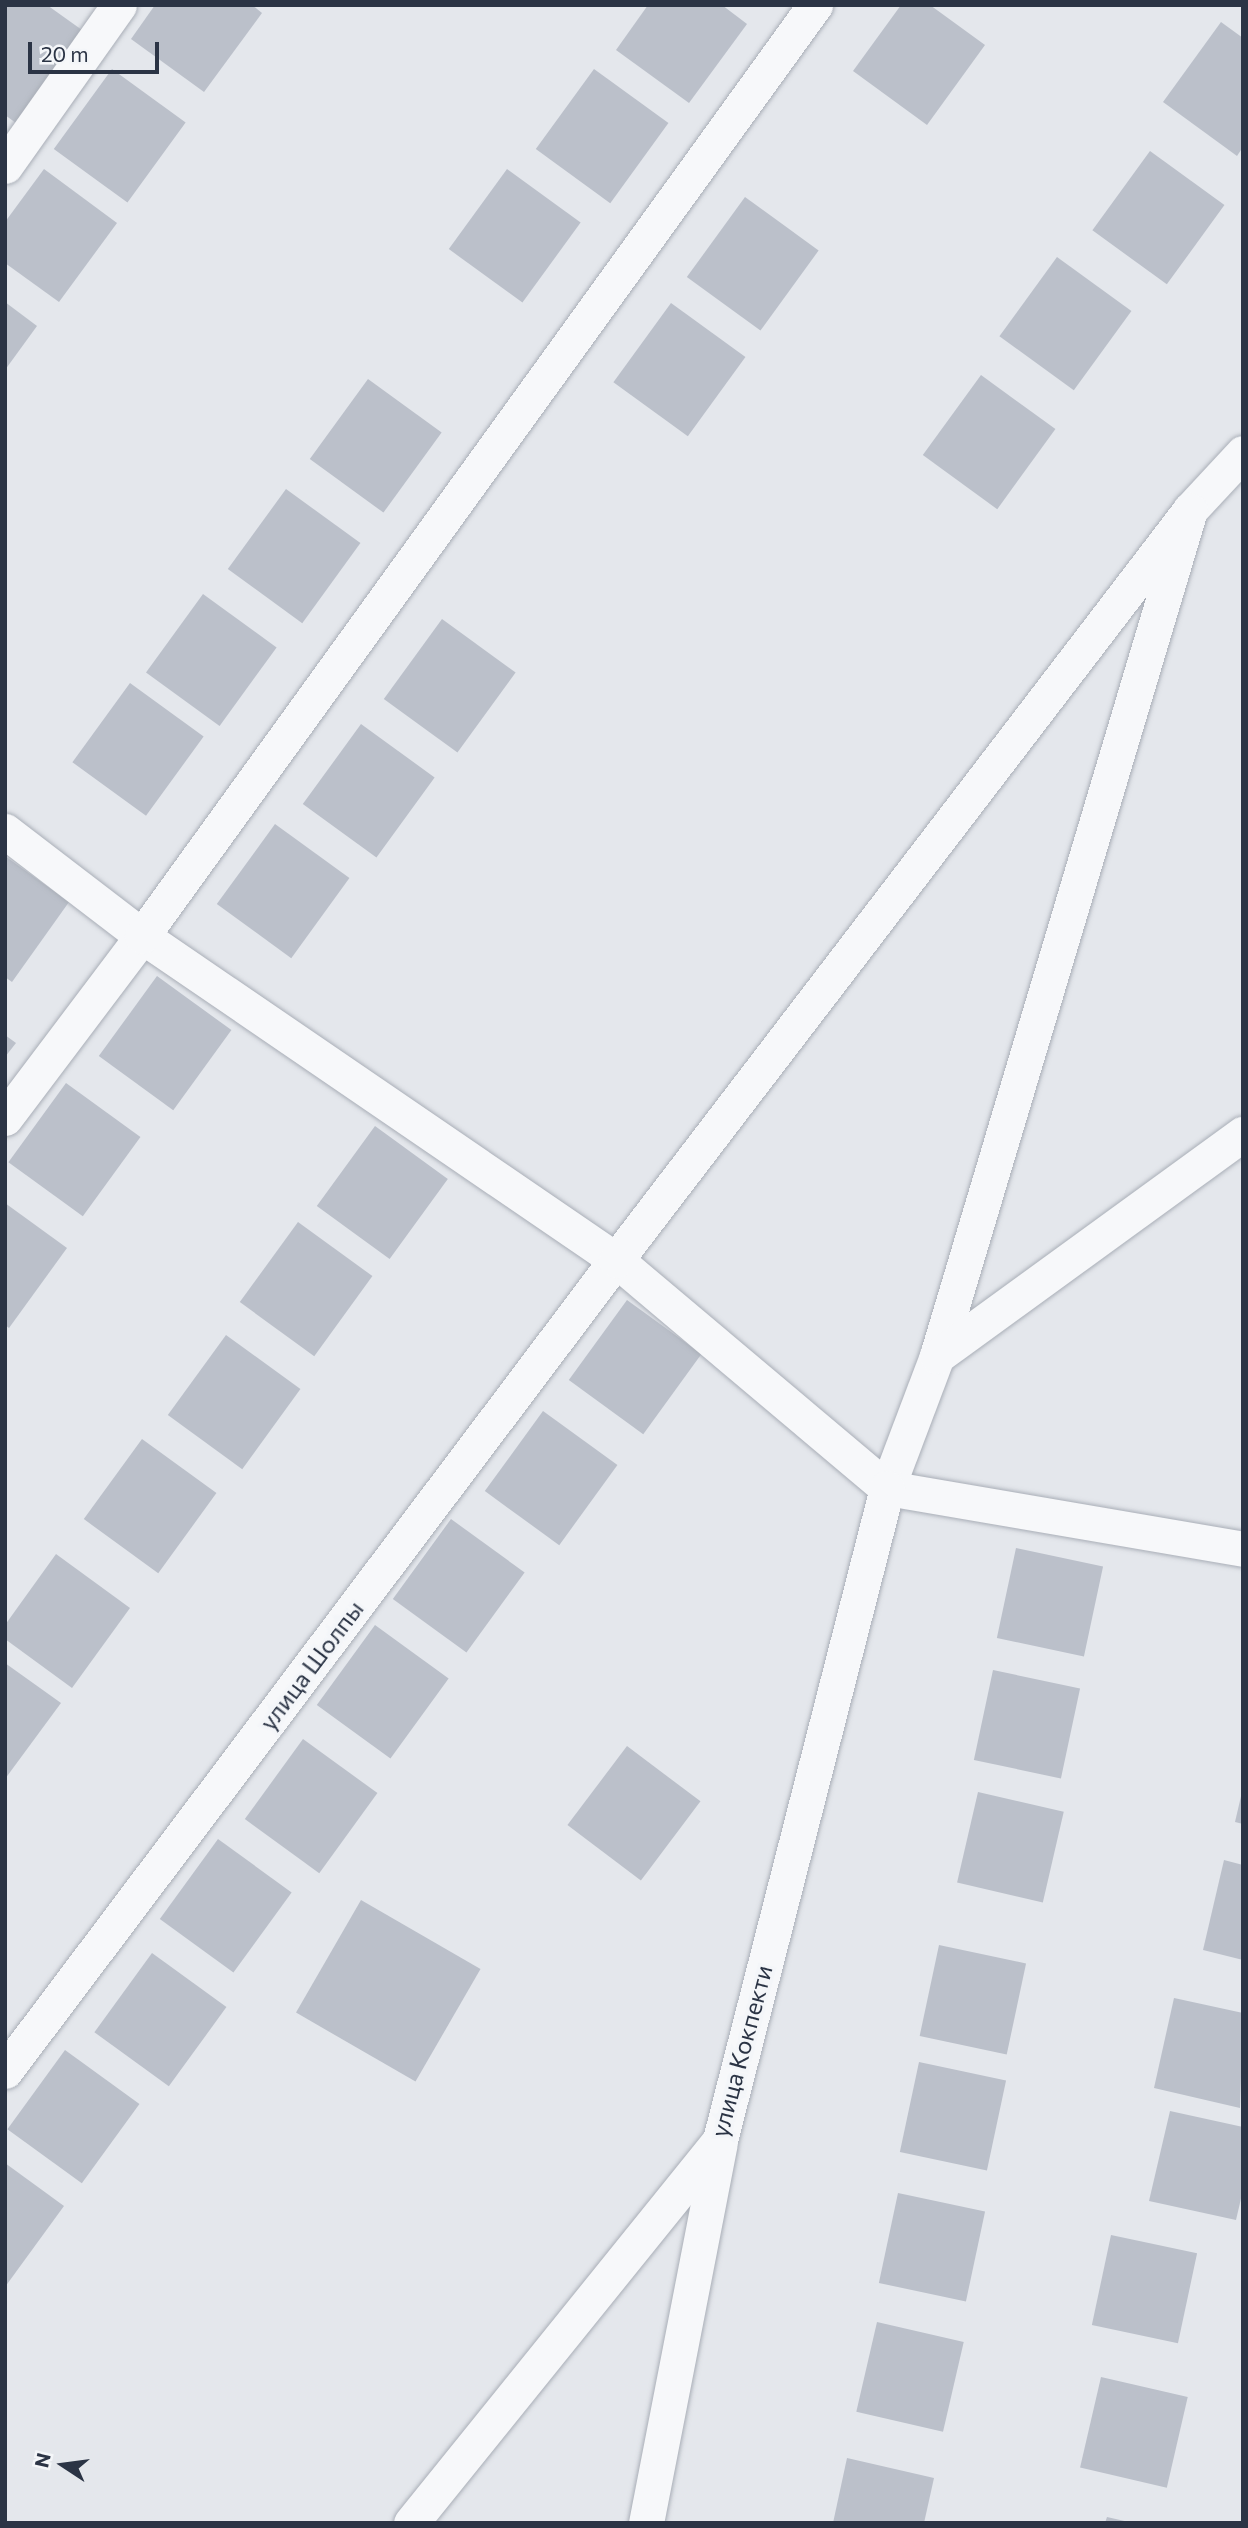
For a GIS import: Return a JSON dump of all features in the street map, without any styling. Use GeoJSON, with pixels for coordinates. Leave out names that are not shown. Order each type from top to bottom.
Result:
{"type":"FeatureCollection","features":[{"type":"Feature","properties":{"kind":"street"},"geometry":{"type":"LineString","coordinates":[[5,166],[119,5]]}},
{"type":"Feature","properties":{"kind":"street"},"geometry":{"type":"LineString","coordinates":[[5,1118],[142,936],[815,5]]}},
{"type":"Feature","properties":{"kind":"street","name":"улица Шолпы"},"geometry":{"type":"LineString","coordinates":[[5,2071],[616,1260],[1190,510],[1243,453]]}},
{"type":"Feature","properties":{"kind":"street","name":"улица Кокпекти"},"geometry":{"type":"LineString","coordinates":[[411,2523],[720,2140],[887,1488],[937,1356],[1190,510]]}},
{"type":"Feature","properties":{"kind":"street"},"geometry":{"type":"LineString","coordinates":[[5,831],[142,936],[616,1260],[887,1488],[1243,1549]]}},
{"type":"Feature","properties":{"kind":"street"},"geometry":{"type":"LineString","coordinates":[[937,1356],[1243,1134]]}},
{"type":"Feature","properties":{"kind":"street"},"geometry":{"type":"LineString","coordinates":[[646,2523],[720,2140]]}},
{"type":"Feature","properties":{"kind":"building"},"geometry":{"type":"Polygon","coordinates":[[[5,5],[47,5],[82,30],[16,123],[5,115],[5,5]]]}},
{"type":"Feature","properties":{"kind":"building"},"geometry":{"type":"Polygon","coordinates":[[[155,5],[252,5],[262,13],[204,92],[131,39],[155,5]]]}},
{"type":"Feature","properties":{"kind":"building"},"geometry":{"type":"Polygon","coordinates":[[[648,5],[722,5],[747,24],[689,103],[616,50],[648,5]]]}},
{"type":"Feature","properties":{"kind":"building"},"geometry":{"type":"Polygon","coordinates":[[[901,5],[930,5],[985,45],[927,125],[853,71],[901,5]]]}},
{"type":"Feature","properties":{"kind":"building"},"geometry":{"type":"Polygon","coordinates":[[[1221,22],[1243,38],[1243,147],[1237,156],[1163,102],[1221,22]]]}},
{"type":"Feature","properties":{"kind":"building"},"geometry":{"type":"Polygon","coordinates":[[[112,69],[186,122],[127,203],[54,149],[112,69]]]}},
{"type":"Feature","properties":{"kind":"building"},"geometry":{"type":"Polygon","coordinates":[[[594,69],[668,123],[610,203],[536,149],[594,69]]]}},
{"type":"Feature","properties":{"kind":"building"},"geometry":{"type":"Polygon","coordinates":[[[1150,151],[1224,205],[1167,284],[1092,230],[1150,151]]]}},
{"type":"Feature","properties":{"kind":"building"},"geometry":{"type":"Polygon","coordinates":[[[44,169],[117,223],[59,302],[5,263],[5,222],[44,169]]]}},
{"type":"Feature","properties":{"kind":"building"},"geometry":{"type":"Polygon","coordinates":[[[507,169],[581,222],[522,303],[449,249],[507,169]]]}},
{"type":"Feature","properties":{"kind":"building"},"geometry":{"type":"Polygon","coordinates":[[[745,197],[819,250],[760,331],[687,277],[745,197]]]}},
{"type":"Feature","properties":{"kind":"building"},"geometry":{"type":"Polygon","coordinates":[[[1057,257],[1131,311],[1074,390],[999,336],[1057,257]]]}},
{"type":"Feature","properties":{"kind":"building"},"geometry":{"type":"Polygon","coordinates":[[[5,302],[37,326],[5,370],[5,302]]]}},
{"type":"Feature","properties":{"kind":"building"},"geometry":{"type":"Polygon","coordinates":[[[671,303],[745,357],[688,436],[613,382],[671,303]]]}},
{"type":"Feature","properties":{"kind":"building"},"geometry":{"type":"Polygon","coordinates":[[[981,375],[1055,429],[997,509],[923,455],[981,375]]]}},
{"type":"Feature","properties":{"kind":"building"},"geometry":{"type":"Polygon","coordinates":[[[368,379],[442,432],[383,513],[310,459],[368,379]]]}},
{"type":"Feature","properties":{"kind":"building"},"geometry":{"type":"Polygon","coordinates":[[[286,489],[360,543],[302,623],[228,569],[286,489]]]}},
{"type":"Feature","properties":{"kind":"building"},"geometry":{"type":"Polygon","coordinates":[[[203,594],[277,647],[220,726],[146,672],[203,594]]]}},
{"type":"Feature","properties":{"kind":"building"},"geometry":{"type":"Polygon","coordinates":[[[442,619],[516,672],[457,753],[384,699],[442,619]]]}},
{"type":"Feature","properties":{"kind":"building"},"geometry":{"type":"Polygon","coordinates":[[[130,683],[204,736],[146,816],[72,762],[130,683]]]}},
{"type":"Feature","properties":{"kind":"building"},"geometry":{"type":"Polygon","coordinates":[[[361,724],[435,777],[376,858],[303,804],[361,724]]]}},
{"type":"Feature","properties":{"kind":"building"},"geometry":{"type":"Polygon","coordinates":[[[275,824],[349,878],[291,958],[217,904],[275,824]]]}},
{"type":"Feature","properties":{"kind":"building"},"geometry":{"type":"Polygon","coordinates":[[[5,856],[69,902],[12,982],[5,977],[5,856]]]}},
{"type":"Feature","properties":{"kind":"building"},"geometry":{"type":"Polygon","coordinates":[[[157,976],[231,1030],[173,1110],[99,1056],[157,976]]]}},
{"type":"Feature","properties":{"kind":"building"},"geometry":{"type":"Polygon","coordinates":[[[5,1035],[16,1043],[5,1057],[5,1035]]]}},
{"type":"Feature","properties":{"kind":"building"},"geometry":{"type":"Polygon","coordinates":[[[66,1083],[140,1137],[83,1216],[8,1162],[66,1083]]]}},
{"type":"Feature","properties":{"kind":"building"},"geometry":{"type":"Polygon","coordinates":[[[375,1126],[448,1179],[390,1259],[317,1206],[375,1126]]]}},
{"type":"Feature","properties":{"kind":"building"},"geometry":{"type":"Polygon","coordinates":[[[5,1203],[67,1248],[9,1328],[5,1325],[5,1203]]]}},
{"type":"Feature","properties":{"kind":"building"},"geometry":{"type":"Polygon","coordinates":[[[298,1222],[372,1276],[314,1356],[240,1302],[298,1222]]]}},
{"type":"Feature","properties":{"kind":"building"},"geometry":{"type":"Polygon","coordinates":[[[627,1300],[701,1354],[643,1434],[569,1380],[627,1300]]]}},
{"type":"Feature","properties":{"kind":"building"},"geometry":{"type":"Polygon","coordinates":[[[226,1335],[300,1389],[242,1469],[168,1415],[226,1335]]]}},
{"type":"Feature","properties":{"kind":"building"},"geometry":{"type":"Polygon","coordinates":[[[543,1411],[617,1465],[559,1545],[485,1491],[543,1411]]]}},
{"type":"Feature","properties":{"kind":"building"},"geometry":{"type":"Polygon","coordinates":[[[142,1439],[216,1493],[158,1573],[84,1519],[142,1439]]]}},
{"type":"Feature","properties":{"kind":"building"},"geometry":{"type":"Polygon","coordinates":[[[451,1519],[525,1572],[466,1653],[393,1599],[451,1519]]]}},
{"type":"Feature","properties":{"kind":"building"},"geometry":{"type":"Polygon","coordinates":[[[1016,1548],[1103,1567],[1084,1656],[997,1638],[1016,1548]]]}},
{"type":"Feature","properties":{"kind":"building"},"geometry":{"type":"Polygon","coordinates":[[[56,1554],[130,1608],[72,1688],[5,1639],[5,1625],[56,1554]]]}},
{"type":"Feature","properties":{"kind":"building"},"geometry":{"type":"Polygon","coordinates":[[[375,1625],[449,1678],[390,1759],[317,1705],[375,1625]]]}},
{"type":"Feature","properties":{"kind":"building"},"geometry":{"type":"Polygon","coordinates":[[[5,1663],[61,1703],[5,1779],[5,1663]]]}},
{"type":"Feature","properties":{"kind":"building"},"geometry":{"type":"Polygon","coordinates":[[[993,1670],[1080,1689],[1061,1778],[974,1760],[993,1670]]]}},
{"type":"Feature","properties":{"kind":"building"},"geometry":{"type":"Polygon","coordinates":[[[303,1739],[377,1793],[319,1873],[245,1819],[303,1739]]]}},
{"type":"Feature","properties":{"kind":"building"},"geometry":{"type":"Polygon","coordinates":[[[627,1746],[700,1801],[641,1880],[567,1825],[627,1746]]]}},
{"type":"Feature","properties":{"kind":"building"},"geometry":{"type":"Polygon","coordinates":[[[978,1792],[1064,1812],[1043,1902],[957,1883],[978,1792]]]}},
{"type":"Feature","properties":{"kind":"building"},"geometry":{"type":"Polygon","coordinates":[[[1243,1792],[1243,1824],[1235,1822],[1243,1792]]]}},
{"type":"Feature","properties":{"kind":"building"},"geometry":{"type":"Polygon","coordinates":[[[218,1839],[292,1892],[233,1973],[160,1919],[218,1839]]]}},
{"type":"Feature","properties":{"kind":"building"},"geometry":{"type":"Polygon","coordinates":[[[1224,1860],[1243,1865],[1243,1960],[1203,1950],[1224,1860]]]}},
{"type":"Feature","properties":{"kind":"building"},"geometry":{"type":"Polygon","coordinates":[[[361,1900],[481,1969],[416,2082],[296,2013],[361,1900]]]}},
{"type":"Feature","properties":{"kind":"building"},"geometry":{"type":"Polygon","coordinates":[[[939,1945],[1026,1964],[1007,2054],[920,2036],[939,1945]]]}},
{"type":"Feature","properties":{"kind":"building"},"geometry":{"type":"Polygon","coordinates":[[[152,1953],[226,2007],[169,2086],[94,2032],[152,1953]]]}},
{"type":"Feature","properties":{"kind":"building"},"geometry":{"type":"Polygon","coordinates":[[[1174,1998],[1243,2013],[1240,2108],[1154,2088],[1174,1998]]]}},
{"type":"Feature","properties":{"kind":"building"},"geometry":{"type":"Polygon","coordinates":[[[65,2050],[139,2104],[82,2183],[7,2129],[65,2050]]]}},
{"type":"Feature","properties":{"kind":"building"},"geometry":{"type":"Polygon","coordinates":[[[919,2062],[1006,2081],[987,2170],[900,2152],[919,2062]]]}},
{"type":"Feature","properties":{"kind":"building"},"geometry":{"type":"Polygon","coordinates":[[[1170,2111],[1243,2127],[1243,2190],[1236,2220],[1149,2201],[1170,2111]]]}},
{"type":"Feature","properties":{"kind":"building"},"geometry":{"type":"Polygon","coordinates":[[[5,2163],[64,2206],[5,2287],[5,2163]]]}},
{"type":"Feature","properties":{"kind":"building"},"geometry":{"type":"Polygon","coordinates":[[[898,2193],[985,2212],[966,2301],[879,2283],[898,2193]]]}},
{"type":"Feature","properties":{"kind":"building"},"geometry":{"type":"Polygon","coordinates":[[[1111,2235],[1197,2253],[1178,2343],[1092,2325],[1111,2235]]]}},
{"type":"Feature","properties":{"kind":"building"},"geometry":{"type":"Polygon","coordinates":[[[877,2322],[964,2342],[943,2432],[856,2412],[877,2322]]]}},
{"type":"Feature","properties":{"kind":"building"},"geometry":{"type":"Polygon","coordinates":[[[1101,2377],[1188,2397],[1167,2488],[1080,2468],[1101,2377]]]}},
{"type":"Feature","properties":{"kind":"building"},"geometry":{"type":"Polygon","coordinates":[[[847,2458],[934,2478],[924,2523],[833,2523],[847,2458]]]}},
{"type":"Feature","properties":{"kind":"building"},"geometry":{"type":"Polygon","coordinates":[[[1107,2517],[1129,2522],[1129,2523],[1105,2523],[1107,2517]]]}}]}
